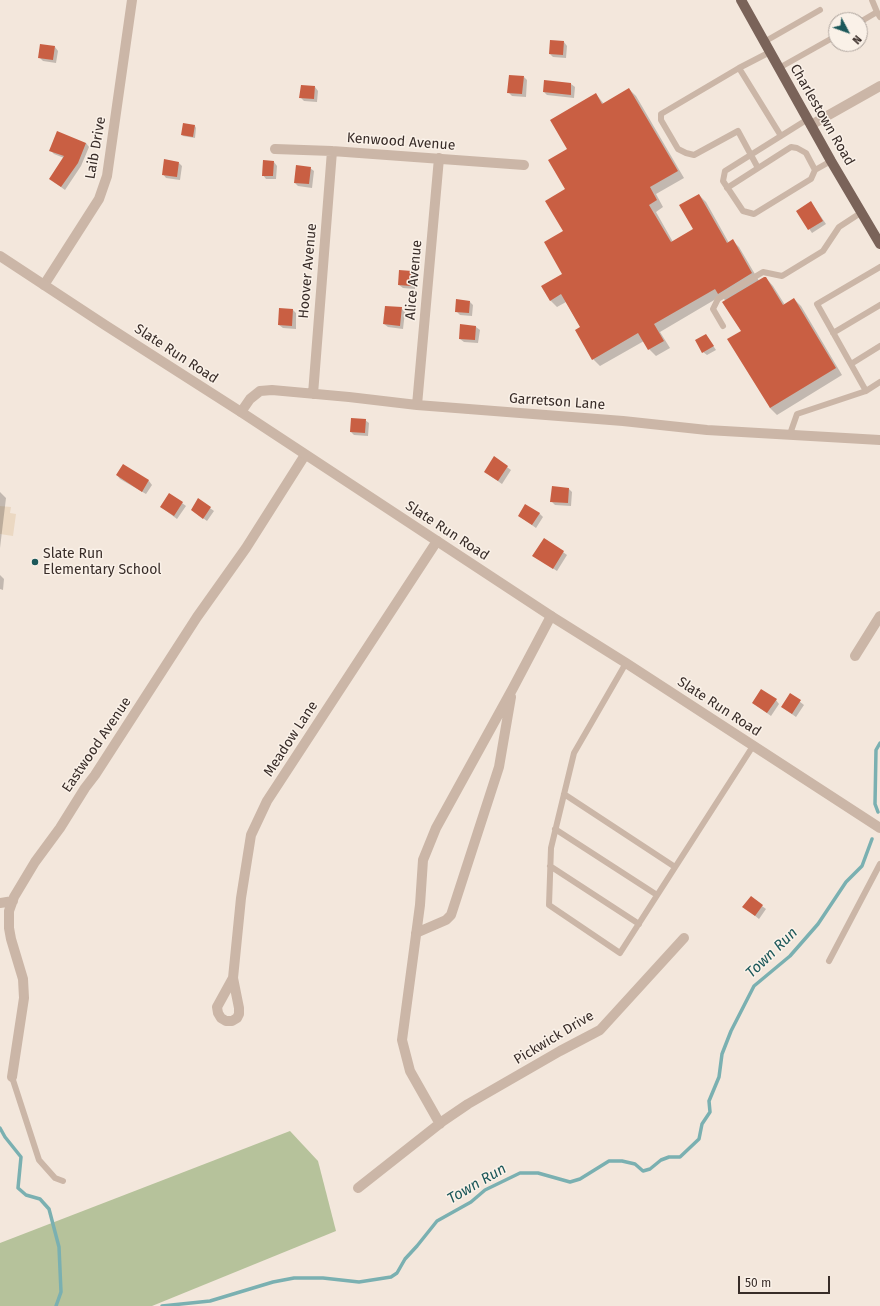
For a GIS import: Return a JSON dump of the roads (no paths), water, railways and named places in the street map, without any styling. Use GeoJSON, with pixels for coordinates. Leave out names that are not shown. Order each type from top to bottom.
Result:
{"type":"FeatureCollection","features":[{"type":"Feature","properties":{"kind":"main road","name":"Charlestown Road"},"geometry":{"type":"LineString","coordinates":[[741,0],[831,161],[880,244]]}},
{"type":"Feature","properties":{"kind":"street","name":"Laib Drive"},"geometry":{"type":"LineString","coordinates":[[44,285],[99,199],[108,176],[132,0]]}},
{"type":"Feature","properties":{"kind":"street"},"geometry":{"type":"LineString","coordinates":[[809,122],[880,86]]}},
{"type":"Feature","properties":{"kind":"street","name":"Kenwood Avenue"},"geometry":{"type":"LineString","coordinates":[[275,148],[524,165]]}},
{"type":"Feature","properties":{"kind":"street","name":"Hoover Avenue"},"geometry":{"type":"LineString","coordinates":[[313,394],[332,151]]}},
{"type":"Feature","properties":{"kind":"street","name":"Alice Avenue"},"geometry":{"type":"LineString","coordinates":[[417,405],[439,158]]}},
{"type":"Feature","properties":{"kind":"street","name":"Slate Run Road"},"geometry":{"type":"LineString","coordinates":[[0,256],[241,412],[551,616],[880,828]]}},
{"type":"Feature","properties":{"kind":"street","name":"Garretson Lane"},"geometry":{"type":"LineString","coordinates":[[241,412],[250,399],[260,391],[272,390],[417,405],[623,421],[708,430],[880,440]]}},
{"type":"Feature","properties":{"kind":"street","name":"Eastwood Avenue"},"geometry":{"type":"LineString","coordinates":[[12,1077],[24,998],[23,979],[9,928],[9,911],[14,897],[35,862],[60,828],[197,617],[246,548],[305,455]]}},
{"type":"Feature","properties":{"kind":"street","name":"Meadow Lane"},"geometry":{"type":"LineString","coordinates":[[233,978],[251,835],[267,801],[437,541]]}},
{"type":"Feature","properties":{"kind":"street"},"geometry":{"type":"LineString","coordinates":[[440,1124],[410,1071],[402,1040],[420,905],[423,860],[436,828],[551,616]]}},
{"type":"Feature","properties":{"kind":"street"},"geometry":{"type":"LineString","coordinates":[[855,656],[880,616]]}},
{"type":"Feature","properties":{"kind":"street"},"geometry":{"type":"LineString","coordinates":[[416,933],[446,920],[451,915],[499,767],[513,688]]}},
{"type":"Feature","properties":{"kind":"street"},"geometry":{"type":"LineString","coordinates":[[0,903],[13,901]]}},
{"type":"Feature","properties":{"kind":"street","name":"Pickwick Drive"},"geometry":{"type":"LineString","coordinates":[[358,1188],[468,1104],[600,1030],[684,938]]}},
{"type":"Feature","properties":{"kind":"lane"},"geometry":{"type":"LineString","coordinates":[[868,19],[879,15],[872,0]]}},
{"type":"Feature","properties":{"kind":"lane"},"geometry":{"type":"LineString","coordinates":[[764,42],[820,10]]}},
{"type":"Feature","properties":{"kind":"lane"},"geometry":{"type":"LineString","coordinates":[[779,68],[828,40]]}},
{"type":"Feature","properties":{"kind":"lane"},"geometry":{"type":"LineString","coordinates":[[758,168],[738,131],[694,155],[678,149],[661,120],[662,114],[739,68],[770,52]]}},
{"type":"Feature","properties":{"kind":"lane"},"geometry":{"type":"LineString","coordinates":[[739,68],[781,136]]}},
{"type":"Feature","properties":{"kind":"lane"},"geometry":{"type":"LineString","coordinates":[[809,122],[781,136],[725,171],[723,181],[743,211],[754,214],[811,179],[815,170],[831,161]]}},
{"type":"Feature","properties":{"kind":"lane"},"geometry":{"type":"LineString","coordinates":[[727,188],[791,147],[797,148],[806,153],[815,170]]}},
{"type":"Feature","properties":{"kind":"lane"},"geometry":{"type":"LineString","coordinates":[[723,326],[713,309],[718,299],[763,272],[782,276],[823,251],[839,227],[862,212]]}},
{"type":"Feature","properties":{"kind":"lane"},"geometry":{"type":"LineString","coordinates":[[866,390],[817,304],[880,267]]}},
{"type":"Feature","properties":{"kind":"lane"},"geometry":{"type":"LineString","coordinates":[[834,334],[880,305]]}},
{"type":"Feature","properties":{"kind":"lane"},"geometry":{"type":"LineString","coordinates":[[851,364],[880,346]]}},
{"type":"Feature","properties":{"kind":"lane"},"geometry":{"type":"LineString","coordinates":[[790,434],[797,414],[866,390],[880,382]]}},
{"type":"Feature","properties":{"kind":"lane"},"geometry":{"type":"LineString","coordinates":[[626,663],[574,753],[551,848],[549,905],[620,953],[753,746]]}},
{"type":"Feature","properties":{"kind":"lane"},"geometry":{"type":"LineString","coordinates":[[564,794],[675,867]]}},
{"type":"Feature","properties":{"kind":"lane"},"geometry":{"type":"LineString","coordinates":[[556,829],[657,895]]}},
{"type":"Feature","properties":{"kind":"lane"},"geometry":{"type":"LineString","coordinates":[[829,961],[880,864]]}},
{"type":"Feature","properties":{"kind":"lane"},"geometry":{"type":"LineString","coordinates":[[550,866],[639,924]]}},
{"type":"Feature","properties":{"kind":"lane"},"geometry":{"type":"LineString","coordinates":[[12,1077],[39,1160],[55,1178],[63,1181]]}},
{"type":"Feature","properties":{"kind":"waterway","name":"Town Run"},"geometry":{"type":"LineString","coordinates":[[878,812],[875,804],[876,750],[880,743]]}},
{"type":"Feature","properties":{"kind":"waterway","name":"Town Run"},"geometry":{"type":"LineString","coordinates":[[162,1306],[210,1301],[273,1282],[294,1278],[323,1278],[359,1282],[391,1277],[397,1273],[405,1259],[437,1221],[471,1202],[485,1190],[520,1173],[538,1173],[570,1182],[580,1179],[609,1161],[622,1161],[635,1164],[643,1171],[650,1169],[661,1160],[669,1157],[680,1157],[699,1139],[702,1124],[710,1112],[709,1101],[719,1077],[722,1054],[731,1031],[754,986],[790,956],[818,924],[846,882],[862,866],[872,839]]}},
{"type":"Feature","properties":{"kind":"waterway"},"geometry":{"type":"LineString","coordinates":[[0,1128],[5,1137],[21,1157],[18,1188],[26,1195],[40,1199],[49,1209],[59,1247],[61,1292],[56,1306]]}},
{"type":"Feature","properties":{"kind":"place","name":"Slate Run Elementary School"},"geometry":{"type":"Point","coordinates":[35,562]}}]}
